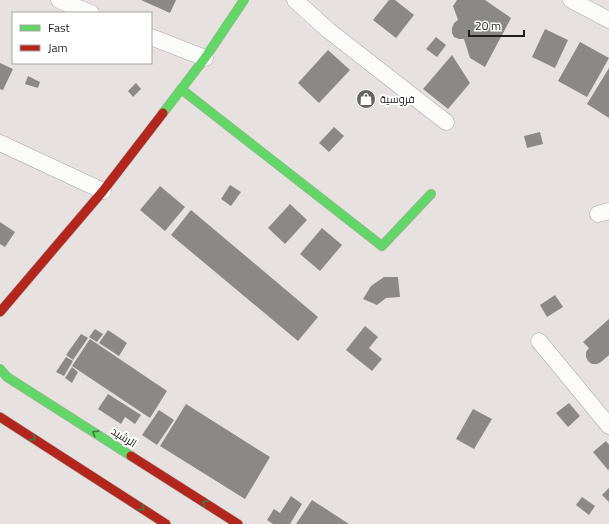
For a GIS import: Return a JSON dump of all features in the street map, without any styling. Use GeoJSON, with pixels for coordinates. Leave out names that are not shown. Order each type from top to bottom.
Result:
{"type":"FeatureCollection","features":[{"type":"Feature","properties":{"kind":"street"},"geometry":{"type":"LineString","coordinates":[[59,0],[89,12]]}},
{"type":"Feature","properties":{"kind":"street"},"geometry":{"type":"LineString","coordinates":[[0,312],[103,192],[204,58],[244,0]]}},
{"type":"Feature","properties":{"kind":"street"},"geometry":{"type":"LineString","coordinates":[[295,0],[328,30],[446,122]]}},
{"type":"Feature","properties":{"kind":"street"},"geometry":{"type":"LineString","coordinates":[[571,0],[609,20]]}},
{"type":"Feature","properties":{"kind":"street"},"geometry":{"type":"LineString","coordinates":[[152,37],[204,58]]}},
{"type":"Feature","properties":{"kind":"street"},"geometry":{"type":"LineString","coordinates":[[181,89],[382,246],[431,194]]}},
{"type":"Feature","properties":{"kind":"street"},"geometry":{"type":"LineString","coordinates":[[0,143],[103,192]]}},
{"type":"Feature","properties":{"kind":"street"},"geometry":{"type":"LineString","coordinates":[[539,342],[609,426]]}},
{"type":"Feature","properties":{"kind":"street","name":"الرشيد"},"geometry":{"type":"LineString","coordinates":[[0,369],[7,377],[238,524]]}},
{"type":"Feature","properties":{"kind":"street"},"geometry":{"type":"LineString","coordinates":[[0,417],[166,524]]}},
{"type":"Feature","properties":{"kind":"building"},"geometry":{"type":"Polygon","coordinates":[[[141,0],[176,0],[170,13],[141,0]]]}},
{"type":"Feature","properties":{"kind":"building"},"geometry":{"type":"Polygon","coordinates":[[[389,0],[395,0],[414,15],[396,38],[373,20],[389,0]]]}},
{"type":"Feature","properties":{"kind":"building"},"geometry":{"type":"Polygon","coordinates":[[[457,0],[485,0],[511,18],[485,67],[470,58],[464,39],[454,37],[452,33],[454,23],[458,20],[453,6],[457,0]]]}},
{"type":"Feature","properties":{"kind":"building"},"geometry":{"type":"Polygon","coordinates":[[[545,29],[568,40],[555,68],[532,57],[545,29]]]}},
{"type":"Feature","properties":{"kind":"building"},"geometry":{"type":"Polygon","coordinates":[[[436,37],[446,45],[437,57],[426,49],[436,37]]]}},
{"type":"Feature","properties":{"kind":"building"},"geometry":{"type":"Polygon","coordinates":[[[580,42],[609,58],[587,97],[558,81],[580,42]]]}},
{"type":"Feature","properties":{"kind":"building"},"geometry":{"type":"Polygon","coordinates":[[[328,50],[350,70],[319,103],[298,83],[328,50]]]}},
{"type":"Feature","properties":{"kind":"building"},"geometry":{"type":"Polygon","coordinates":[[[452,55],[470,83],[448,109],[423,89],[452,55]]]}},
{"type":"Feature","properties":{"kind":"building"},"geometry":{"type":"Polygon","coordinates":[[[0,63],[13,69],[3,90],[0,89],[0,63]]]}},
{"type":"Feature","properties":{"kind":"building"},"geometry":{"type":"Polygon","coordinates":[[[609,68],[609,118],[587,104],[609,68]]]}},
{"type":"Feature","properties":{"kind":"building"},"geometry":{"type":"Polygon","coordinates":[[[28,76],[40,82],[38,88],[25,84],[28,76]]]}},
{"type":"Feature","properties":{"kind":"building"},"geometry":{"type":"Polygon","coordinates":[[[136,83],[141,89],[133,97],[128,91],[136,83]]]}},
{"type":"Feature","properties":{"kind":"building"},"geometry":{"type":"Polygon","coordinates":[[[334,127],[344,136],[329,152],[319,143],[334,127]]]}},
{"type":"Feature","properties":{"kind":"building"},"geometry":{"type":"Polygon","coordinates":[[[540,132],[543,144],[527,148],[524,136],[540,132]]]}},
{"type":"Feature","properties":{"kind":"building"},"geometry":{"type":"Polygon","coordinates":[[[230,185],[241,192],[231,206],[221,199],[230,185]]]}},
{"type":"Feature","properties":{"kind":"building"},"geometry":{"type":"Polygon","coordinates":[[[160,186],[185,207],[165,231],[140,210],[160,186]]]}},
{"type":"Feature","properties":{"kind":"building"},"geometry":{"type":"Polygon","coordinates":[[[290,204],[307,220],[285,244],[268,228],[290,204]]]}},
{"type":"Feature","properties":{"kind":"building"},"geometry":{"type":"Polygon","coordinates":[[[191,210],[318,317],[298,341],[171,235],[191,210]]]}},
{"type":"Feature","properties":{"kind":"building"},"geometry":{"type":"Polygon","coordinates":[[[0,222],[15,232],[5,247],[0,244],[0,222]]]}},
{"type":"Feature","properties":{"kind":"building"},"geometry":{"type":"Polygon","coordinates":[[[322,228],[342,245],[320,271],[300,254],[322,228]]]}},
{"type":"Feature","properties":{"kind":"building"},"geometry":{"type":"Polygon","coordinates":[[[384,277],[398,277],[400,297],[386,298],[377,305],[363,299],[371,286],[384,277]]]}},
{"type":"Feature","properties":{"kind":"building"},"geometry":{"type":"Polygon","coordinates":[[[555,295],[563,307],[547,317],[540,305],[555,295]]]}},
{"type":"Feature","properties":{"kind":"building"},"geometry":{"type":"Polygon","coordinates":[[[609,319],[609,355],[601,362],[592,364],[586,357],[586,352],[589,348],[583,342],[609,319]]]}},
{"type":"Feature","properties":{"kind":"building"},"geometry":{"type":"Polygon","coordinates":[[[365,326],[378,337],[369,348],[382,359],[372,371],[346,350],[365,326]]]}},
{"type":"Feature","properties":{"kind":"building"},"geometry":{"type":"Polygon","coordinates":[[[95,329],[103,334],[97,342],[89,337],[95,329]]]}},
{"type":"Feature","properties":{"kind":"building"},"geometry":{"type":"Polygon","coordinates":[[[108,330],[127,343],[119,356],[99,343],[108,330]]]}},
{"type":"Feature","properties":{"kind":"building"},"geometry":{"type":"Polygon","coordinates":[[[81,334],[88,338],[73,360],[66,355],[81,334]]]}},
{"type":"Feature","properties":{"kind":"building"},"geometry":{"type":"Polygon","coordinates":[[[90,339],[167,391],[150,418],[72,366],[90,339]]]}},
{"type":"Feature","properties":{"kind":"building"},"geometry":{"type":"Polygon","coordinates":[[[66,357],[73,361],[64,376],[56,372],[66,357]]]}},
{"type":"Feature","properties":{"kind":"building"},"geometry":{"type":"Polygon","coordinates":[[[72,367],[78,372],[72,383],[65,378],[72,367]]]}},
{"type":"Feature","properties":{"kind":"building"},"geometry":{"type":"Polygon","coordinates":[[[108,394],[141,415],[135,424],[125,417],[121,424],[98,409],[108,394]]]}},
{"type":"Feature","properties":{"kind":"building"},"geometry":{"type":"Polygon","coordinates":[[[569,403],[580,416],[568,427],[556,413],[569,403]]]}},
{"type":"Feature","properties":{"kind":"building"},"geometry":{"type":"Polygon","coordinates":[[[186,404],[270,457],[245,499],[160,446],[186,404]]]}},
{"type":"Feature","properties":{"kind":"building"},"geometry":{"type":"Polygon","coordinates":[[[473,409],[492,419],[474,449],[456,439],[473,409]]]}},
{"type":"Feature","properties":{"kind":"building"},"geometry":{"type":"Polygon","coordinates":[[[159,410],[174,420],[157,445],[142,435],[159,410]]]}},
{"type":"Feature","properties":{"kind":"building"},"geometry":{"type":"Polygon","coordinates":[[[606,441],[609,445],[608,470],[593,452],[606,441]]]}},
{"type":"Feature","properties":{"kind":"building"},"geometry":{"type":"Polygon","coordinates":[[[609,488],[609,502],[602,495],[609,488]]]}},
{"type":"Feature","properties":{"kind":"building"},"geometry":{"type":"Polygon","coordinates":[[[291,496],[302,504],[290,524],[273,524],[267,520],[274,509],[280,513],[291,496]]]}},
{"type":"Feature","properties":{"kind":"building"},"geometry":{"type":"Polygon","coordinates":[[[582,497],[595,506],[589,515],[576,505],[582,497]]]}},
{"type":"Feature","properties":{"kind":"building"},"geometry":{"type":"Polygon","coordinates":[[[312,500],[349,524],[296,524],[312,500]]]}},
{"type":"Feature","properties":{"kind":"traffic: fast"},"geometry":{"type":"LineString","coordinates":[[163,113],[205,58],[244,0]]}},
{"type":"Feature","properties":{"kind":"traffic: fast"},"geometry":{"type":"LineString","coordinates":[[181,89],[382,246],[431,194]]}},
{"type":"Feature","properties":{"kind":"traffic: fast"},"geometry":{"type":"LineString","coordinates":[[0,369],[7,377],[131,456]]}},
{"type":"Feature","properties":{"kind":"traffic: jam"},"geometry":{"type":"LineString","coordinates":[[0,312],[103,191],[163,113]]}},
{"type":"Feature","properties":{"kind":"traffic: jam"},"geometry":{"type":"LineString","coordinates":[[0,417],[166,524]]}},
{"type":"Feature","properties":{"kind":"traffic: jam"},"geometry":{"type":"LineString","coordinates":[[131,456],[238,524]]}},
{"type":"Feature","properties":{"kind":"place","name":"فروسية"},"geometry":{"type":"Point","coordinates":[366,99]}}]}
